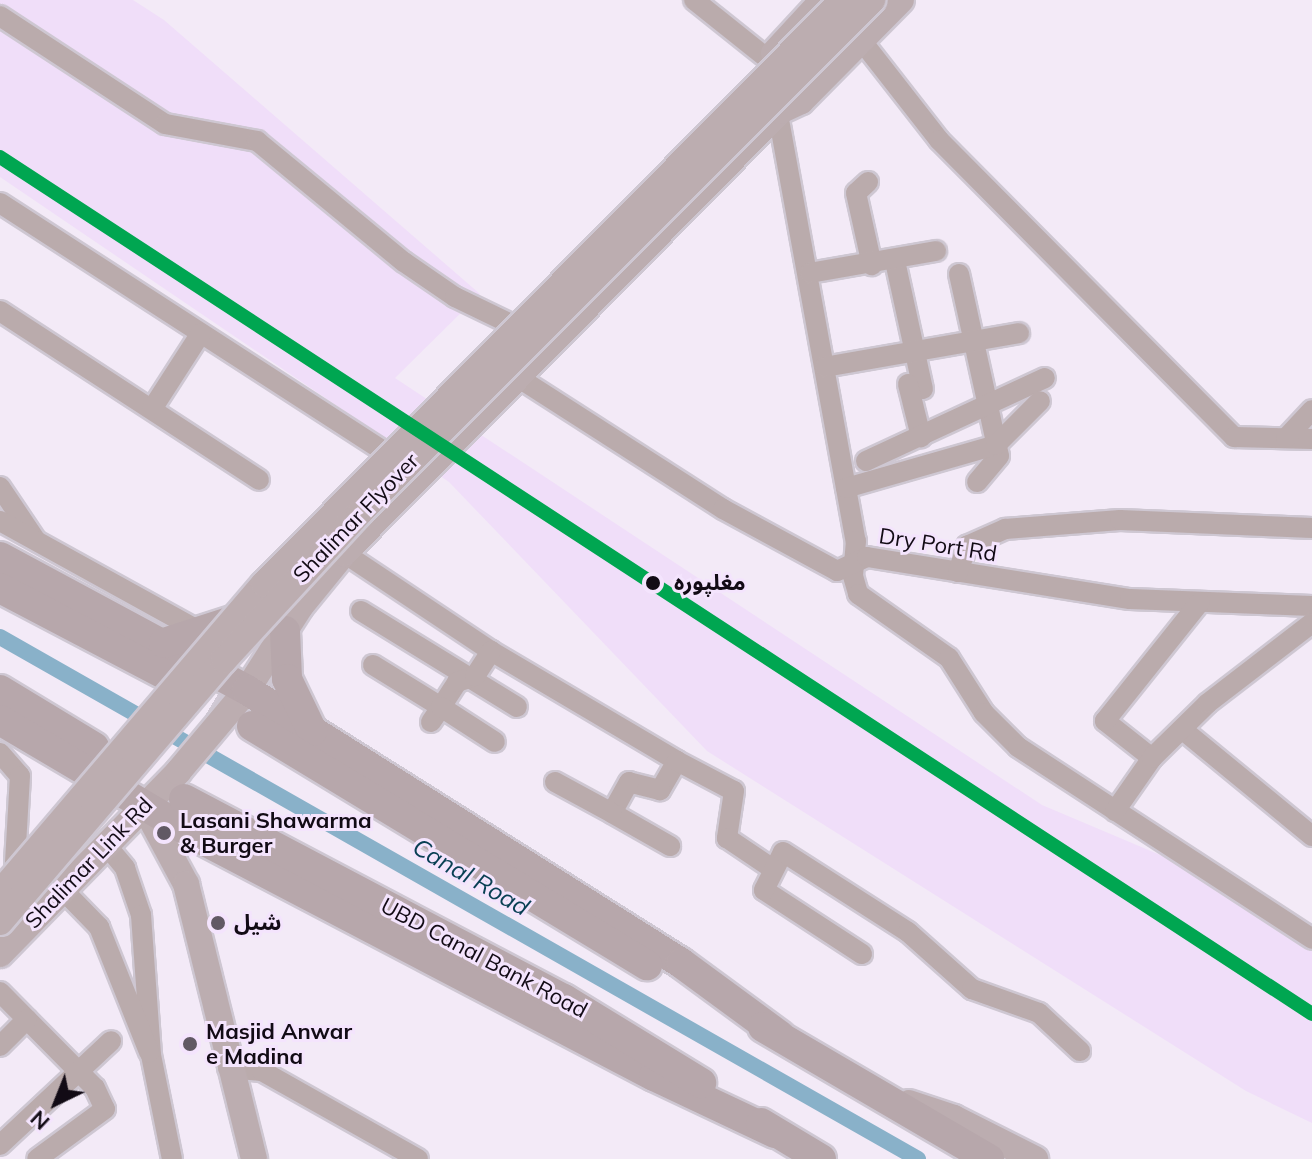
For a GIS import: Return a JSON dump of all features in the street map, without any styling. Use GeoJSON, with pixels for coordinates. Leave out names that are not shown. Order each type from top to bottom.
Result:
{"type":"FeatureCollection","features":[{"type":"Feature","properties":{"kind":"highway"},"geometry":{"type":"LineString","coordinates":[[0,557],[167,669]]}},
{"type":"Feature","properties":{"kind":"highway"},"geometry":{"type":"LineString","coordinates":[[0,588],[167,669],[201,662],[681,963],[779,1035]]}},
{"type":"Feature","properties":{"kind":"highway"},"geometry":{"type":"LineString","coordinates":[[167,669],[199,631],[238,619]]}},
{"type":"Feature","properties":{"kind":"highway"},"geometry":{"type":"LineString","coordinates":[[285,631],[287,679],[313,732]]}},
{"type":"Feature","properties":{"kind":"highway"},"geometry":{"type":"LineString","coordinates":[[0,690],[108,749]]}},
{"type":"Feature","properties":{"kind":"highway"},"geometry":{"type":"LineString","coordinates":[[252,726],[645,964],[779,1035],[989,1159]]}},
{"type":"Feature","properties":{"kind":"highway"},"geometry":{"type":"LineString","coordinates":[[6,740],[96,778],[654,1076],[775,1133],[821,1159]]}},
{"type":"Feature","properties":{"kind":"highway","name":"UBD Canal Bank Road"},"geometry":{"type":"LineString","coordinates":[[181,786],[564,999],[661,1056],[775,1133]]}},
{"type":"Feature","properties":{"kind":"main road"},"geometry":{"type":"LineString","coordinates":[[7,871],[96,778],[108,749],[167,669],[201,662],[383,451],[511,324],[823,0]]}},
{"type":"Feature","properties":{"kind":"main road","name":"Shalimar Flyover"},"geometry":{"type":"LineString","coordinates":[[0,893],[264,584],[843,0]]}},
{"type":"Feature","properties":{"kind":"main road","name":"Shalimar Flyover"},"geometry":{"type":"LineString","coordinates":[[0,922],[224,660],[361,511],[872,0]]}},
{"type":"Feature","properties":{"kind":"main road","name":"Shalimar Link Rd"},"geometry":{"type":"LineString","coordinates":[[0,954],[144,806],[181,786],[219,723],[247,690],[285,631],[344,553],[443,457],[780,111],[801,101],[901,0]]}},
{"type":"Feature","properties":{"kind":"main road"},"geometry":{"type":"LineString","coordinates":[[406,428],[443,457]]}},
{"type":"Feature","properties":{"kind":"main road"},"geometry":{"type":"LineString","coordinates":[[144,806],[186,884],[228,1068],[254,1159]]}},
{"type":"Feature","properties":{"kind":"main road"},"geometry":{"type":"LineString","coordinates":[[883,1094],[954,1118],[1035,1159]]}},
{"type":"Feature","properties":{"kind":"street"},"geometry":{"type":"LineString","coordinates":[[694,0],[768,59],[810,273],[846,488],[855,561],[853,583],[858,594],[949,658],[1000,731],[1115,811],[1312,939]]}},
{"type":"Feature","properties":{"kind":"street"},"geometry":{"type":"LineString","coordinates":[[0,16],[165,124],[257,141],[404,262],[455,297],[511,324]]}},
{"type":"Feature","properties":{"kind":"street"},"geometry":{"type":"LineString","coordinates":[[861,40],[939,140],[1234,437],[1312,439]]}},
{"type":"Feature","properties":{"kind":"street"},"geometry":{"type":"LineString","coordinates":[[868,182],[856,193],[872,265]]}},
{"type":"Feature","properties":{"kind":"street"},"geometry":{"type":"LineString","coordinates":[[0,203],[383,451]]}},
{"type":"Feature","properties":{"kind":"street"},"geometry":{"type":"LineString","coordinates":[[810,273],[895,261],[936,251]]}},
{"type":"Feature","properties":{"kind":"street"},"geometry":{"type":"LineString","coordinates":[[895,261],[914,352],[921,437]]}},
{"type":"Feature","properties":{"kind":"street"},"geometry":{"type":"LineString","coordinates":[[959,274],[999,456],[977,482]]}},
{"type":"Feature","properties":{"kind":"street"},"geometry":{"type":"LineString","coordinates":[[0,311],[259,480]]}},
{"type":"Feature","properties":{"kind":"street"},"geometry":{"type":"LineString","coordinates":[[152,409],[201,333]]}},
{"type":"Feature","properties":{"kind":"street"},"geometry":{"type":"LineString","coordinates":[[825,367],[1019,333]]}},
{"type":"Feature","properties":{"kind":"street","name":"Dry Port Rd"},"geometry":{"type":"LineString","coordinates":[[519,378],[819,565],[837,571],[867,557],[1130,599],[1312,606]]}},
{"type":"Feature","properties":{"kind":"street"},"geometry":{"type":"LineString","coordinates":[[866,461],[988,408],[1045,378]]}},
{"type":"Feature","properties":{"kind":"street"},"geometry":{"type":"LineString","coordinates":[[846,488],[996,445],[1040,401]]}},
{"type":"Feature","properties":{"kind":"street"},"geometry":{"type":"LineString","coordinates":[[1286,438],[1312,410]]}},
{"type":"Feature","properties":{"kind":"street"},"geometry":{"type":"LineString","coordinates":[[0,487],[37,543]]}},
{"type":"Feature","properties":{"kind":"street"},"geometry":{"type":"LineString","coordinates":[[958,572],[967,546],[1005,529],[1120,520],[1312,528]]}},
{"type":"Feature","properties":{"kind":"street"},"geometry":{"type":"LineString","coordinates":[[0,521],[199,631]]}},
{"type":"Feature","properties":{"kind":"street"},"geometry":{"type":"LineString","coordinates":[[344,553],[491,651],[677,761],[734,791],[727,838],[773,869]]}},
{"type":"Feature","properties":{"kind":"street"},"geometry":{"type":"LineString","coordinates":[[1152,758],[1105,721],[1200,602]]}},
{"type":"Feature","properties":{"kind":"street"},"geometry":{"type":"LineString","coordinates":[[361,611],[517,707]]}},
{"type":"Feature","properties":{"kind":"street"},"geometry":{"type":"LineString","coordinates":[[1115,811],[1152,758],[1208,703],[1312,623]]}},
{"type":"Feature","properties":{"kind":"street"},"geometry":{"type":"LineString","coordinates":[[436,715],[457,682],[473,678],[491,651]]}},
{"type":"Feature","properties":{"kind":"street"},"geometry":{"type":"LineString","coordinates":[[373,665],[436,715],[495,742]]}},
{"type":"Feature","properties":{"kind":"street"},"geometry":{"type":"LineString","coordinates":[[1183,730],[1312,836]]}},
{"type":"Feature","properties":{"kind":"street"},"geometry":{"type":"LineString","coordinates":[[6,740],[20,776],[7,871]]}},
{"type":"Feature","properties":{"kind":"street"},"geometry":{"type":"LineString","coordinates":[[612,813],[629,782],[660,790],[677,761]]}},
{"type":"Feature","properties":{"kind":"street"},"geometry":{"type":"LineString","coordinates":[[555,782],[670,846]]}},
{"type":"Feature","properties":{"kind":"street"},"geometry":{"type":"LineString","coordinates":[[106,845],[125,868],[141,915],[151,1055],[172,1159]]}},
{"type":"Feature","properties":{"kind":"street"},"geometry":{"type":"LineString","coordinates":[[862,954],[764,890],[773,869],[786,852],[908,932],[972,989],[1039,1013],[1080,1051]]}},
{"type":"Feature","properties":{"kind":"street"},"geometry":{"type":"LineString","coordinates":[[63,890],[99,927],[151,1055]]}},
{"type":"Feature","properties":{"kind":"street"},"geometry":{"type":"LineString","coordinates":[[0,992],[77,1070],[105,1109],[37,1159]]}},
{"type":"Feature","properties":{"kind":"street"},"geometry":{"type":"LineString","coordinates":[[0,1046],[27,1019]]}},
{"type":"Feature","properties":{"kind":"street"},"geometry":{"type":"LineString","coordinates":[[0,1145],[111,1041]]}},
{"type":"Feature","properties":{"kind":"street"},"geometry":{"type":"LineString","coordinates":[[228,1068],[262,1071],[418,1159]]}},
{"type":"Feature","properties":{"kind":"shaded area"},"geometry":{"type":"Polygon","coordinates":[[[0,0],[133,0],[164,20],[480,294],[395,378],[1042,805],[1243,890],[1312,944],[1312,1123],[1246,1091],[707,751],[449,482],[0,177],[0,0]]]}},
{"type":"Feature","properties":{"kind":"waterway","name":"Canal Road"},"geometry":{"type":"LineString","coordinates":[[0,637],[918,1159]]}},
{"type":"Feature","properties":{"kind":"tunnel"},"geometry":{"type":"LineString","coordinates":[[174,680],[252,726]]}},
{"type":"Feature","properties":{"kind":"transit line"},"geometry":{"type":"LineString","coordinates":[[0,157],[1312,1014]]}},
{"type":"Feature","properties":{"kind":"place","name":"مغلپورہ"},"geometry":{"type":"Point","coordinates":[653,583]}},
{"type":"Feature","properties":{"kind":"place","name":"Lasani Shawarma & Burger"},"geometry":{"type":"Point","coordinates":[164,833]}},
{"type":"Feature","properties":{"kind":"place","name":"شیل"},"geometry":{"type":"Point","coordinates":[218,923]}},
{"type":"Feature","properties":{"kind":"place","name":"Masjid Anwar e Madina"},"geometry":{"type":"Point","coordinates":[190,1044]}}]}
